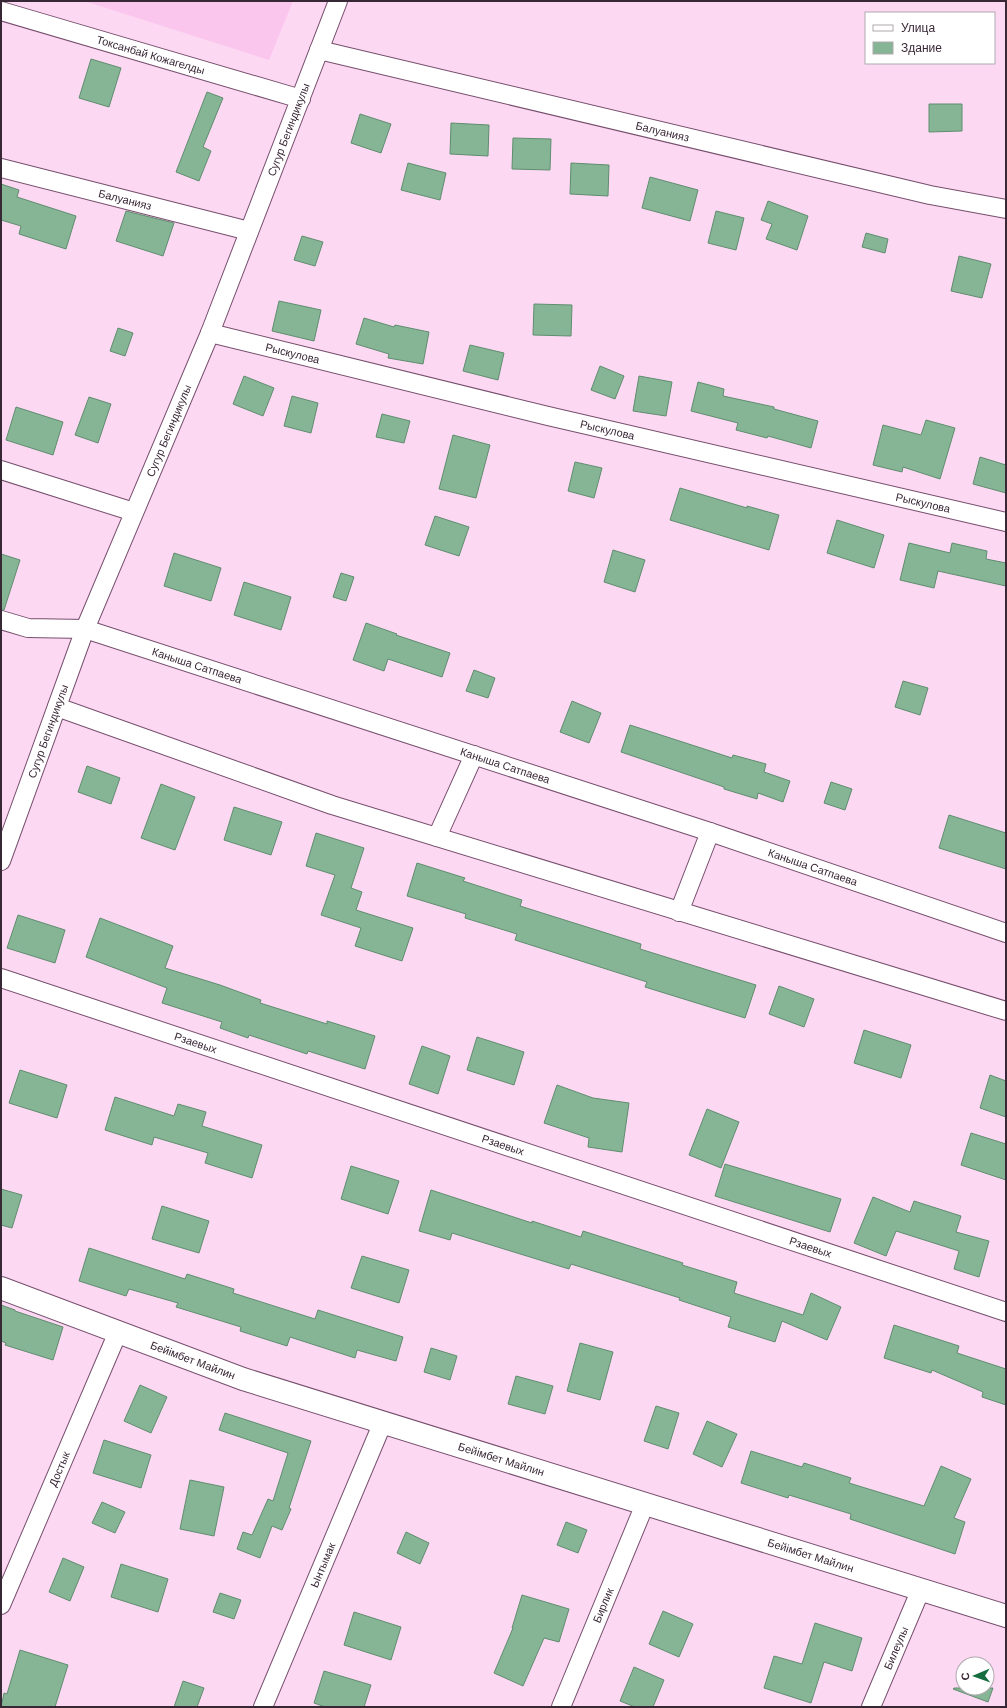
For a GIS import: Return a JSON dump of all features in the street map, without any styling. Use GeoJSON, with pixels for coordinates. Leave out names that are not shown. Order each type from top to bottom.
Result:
{"type":"FeatureCollection","features":[{"type":"Feature","properties":{"kind":"street","name":"Сугур Бегиндикулы"},"geometry":{"type":"LineString","coordinates":[[1,861],[85,628],[210,333],[338,1]]}},
{"type":"Feature","properties":{"kind":"street","name":"Токсанбай Кожагелды"},"geometry":{"type":"LineString","coordinates":[[1,11],[300,99]]}},
{"type":"Feature","properties":{"kind":"street","name":"Балуанияз"},"geometry":{"type":"LineString","coordinates":[[319,50],[930,195],[1006,209]]}},
{"type":"Feature","properties":{"kind":"street","name":"Балуанияз"},"geometry":{"type":"LineString","coordinates":[[1,168],[250,231]]}},
{"type":"Feature","properties":{"kind":"street","name":"Рыскулова"},"geometry":{"type":"LineString","coordinates":[[210,333],[541,414],[1006,522]]}},
{"type":"Feature","properties":{"kind":"street"},"geometry":{"type":"LineString","coordinates":[[1,470],[134,512]]}},
{"type":"Feature","properties":{"kind":"street","name":"Каныша Сатпаева"},"geometry":{"type":"LineString","coordinates":[[1,620],[28,628],[85,628],[710,832],[1006,933]]}},
{"type":"Feature","properties":{"kind":"street"},"geometry":{"type":"LineString","coordinates":[[57,707],[332,806],[1006,1011]]}},
{"type":"Feature","properties":{"kind":"street"},"geometry":{"type":"LineString","coordinates":[[436,837],[474,755]]}},
{"type":"Feature","properties":{"kind":"street"},"geometry":{"type":"LineString","coordinates":[[679,912],[710,832]]}},
{"type":"Feature","properties":{"kind":"street","name":"Рзаевых"},"geometry":{"type":"LineString","coordinates":[[1,978],[1006,1312]]}},
{"type":"Feature","properties":{"kind":"street","name":"Бейімбет Майлин"},"geometry":{"type":"LineString","coordinates":[[1,1288],[243,1379],[1006,1616]]}},
{"type":"Feature","properties":{"kind":"street","name":"Достык"},"geometry":{"type":"LineString","coordinates":[[1,1606],[118,1332]]}},
{"type":"Feature","properties":{"kind":"street","name":"Ынтымак"},"geometry":{"type":"LineString","coordinates":[[263,1707],[382,1422]]}},
{"type":"Feature","properties":{"kind":"street","name":"Бирлик"},"geometry":{"type":"LineString","coordinates":[[561,1707],[645,1504]]}},
{"type":"Feature","properties":{"kind":"street","name":"Билеулы"},"geometry":{"type":"LineString","coordinates":[[871,1707],[921,1589]]}},
{"type":"Feature","properties":{"kind":"shaded area"},"geometry":{"type":"Polygon","coordinates":[[[84,1],[293,1],[269,60],[84,1]]]}},
{"type":"Feature","properties":{"kind":"building"},"geometry":{"type":"Polygon","coordinates":[[[91,59],[121,68],[109,107],[79,98],[91,59]]]}},
{"type":"Feature","properties":{"kind":"building"},"geometry":{"type":"Polygon","coordinates":[[[207,92],[223,98],[203,147],[211,151],[199,181],[176,172],[207,92]]]}},
{"type":"Feature","properties":{"kind":"building"},"geometry":{"type":"Polygon","coordinates":[[[929,104],[962,104],[962,131],[929,132],[929,104]]]}},
{"type":"Feature","properties":{"kind":"building"},"geometry":{"type":"Polygon","coordinates":[[[360,114],[391,124],[381,153],[351,143],[360,114]]]}},
{"type":"Feature","properties":{"kind":"building"},"geometry":{"type":"Polygon","coordinates":[[[451,123],[489,125],[488,156],[450,154],[451,123]]]}},
{"type":"Feature","properties":{"kind":"building"},"geometry":{"type":"Polygon","coordinates":[[[513,138],[551,139],[550,170],[512,169],[513,138]]]}},
{"type":"Feature","properties":{"kind":"building"},"geometry":{"type":"Polygon","coordinates":[[[408,163],[446,173],[440,200],[401,190],[408,163]]]}},
{"type":"Feature","properties":{"kind":"building"},"geometry":{"type":"Polygon","coordinates":[[[571,163],[609,165],[608,196],[570,194],[571,163]]]}},
{"type":"Feature","properties":{"kind":"building"},"geometry":{"type":"Polygon","coordinates":[[[650,177],[698,190],[690,221],[642,208],[650,177]]]}},
{"type":"Feature","properties":{"kind":"building"},"geometry":{"type":"Polygon","coordinates":[[[1,184],[19,190],[17,197],[76,216],[66,249],[19,234],[21,226],[1,220],[1,184]]]}},
{"type":"Feature","properties":{"kind":"building"},"geometry":{"type":"Polygon","coordinates":[[[768,201],[808,216],[797,250],[766,239],[772,224],[761,220],[768,201]]]}},
{"type":"Feature","properties":{"kind":"building"},"geometry":{"type":"Polygon","coordinates":[[[126,211],[174,223],[163,256],[116,241],[126,211]]]}},
{"type":"Feature","properties":{"kind":"building"},"geometry":{"type":"Polygon","coordinates":[[[716,211],[744,218],[736,250],[708,243],[716,211]]]}},
{"type":"Feature","properties":{"kind":"building"},"geometry":{"type":"Polygon","coordinates":[[[866,233],[888,239],[885,253],[862,247],[866,233]]]}},
{"type":"Feature","properties":{"kind":"building"},"geometry":{"type":"Polygon","coordinates":[[[302,236],[323,242],[315,266],[294,260],[302,236]]]}},
{"type":"Feature","properties":{"kind":"building"},"geometry":{"type":"Polygon","coordinates":[[[959,256],[991,264],[982,298],[951,291],[959,256]]]}},
{"type":"Feature","properties":{"kind":"building"},"geometry":{"type":"Polygon","coordinates":[[[279,301],[321,310],[314,341],[272,331],[279,301]]]}},
{"type":"Feature","properties":{"kind":"building"},"geometry":{"type":"Polygon","coordinates":[[[534,304],[572,305],[571,336],[533,335],[534,304]]]}},
{"type":"Feature","properties":{"kind":"building"},"geometry":{"type":"Polygon","coordinates":[[[364,318],[394,327],[395,325],[429,332],[423,364],[388,358],[389,354],[356,344],[364,318]]]}},
{"type":"Feature","properties":{"kind":"building"},"geometry":{"type":"Polygon","coordinates":[[[118,328],[133,333],[125,356],[110,351],[118,328]]]}},
{"type":"Feature","properties":{"kind":"building"},"geometry":{"type":"Polygon","coordinates":[[[470,345],[504,353],[498,380],[463,371],[470,345]]]}},
{"type":"Feature","properties":{"kind":"building"},"geometry":{"type":"Polygon","coordinates":[[[600,366],[624,376],[615,399],[591,390],[600,366]]]}},
{"type":"Feature","properties":{"kind":"building"},"geometry":{"type":"Polygon","coordinates":[[[244,376],[274,388],[263,416],[233,404],[244,376]]]}},
{"type":"Feature","properties":{"kind":"building"},"geometry":{"type":"Polygon","coordinates":[[[639,376],[672,382],[666,416],[633,411],[639,376]]]}},
{"type":"Feature","properties":{"kind":"building"},"geometry":{"type":"Polygon","coordinates":[[[698,382],[724,389],[723,396],[774,407],[774,409],[818,421],[811,448],[768,436],[767,438],[736,430],[738,423],[691,411],[698,382]]]}},
{"type":"Feature","properties":{"kind":"building"},"geometry":{"type":"Polygon","coordinates":[[[292,396],[318,403],[311,433],[284,426],[292,396]]]}},
{"type":"Feature","properties":{"kind":"building"},"geometry":{"type":"Polygon","coordinates":[[[89,397],[111,404],[98,443],[75,435],[89,397]]]}},
{"type":"Feature","properties":{"kind":"building"},"geometry":{"type":"Polygon","coordinates":[[[16,407],[63,422],[53,455],[6,440],[16,407]]]}},
{"type":"Feature","properties":{"kind":"building"},"geometry":{"type":"Polygon","coordinates":[[[382,414],[410,421],[404,443],[376,437],[382,414]]]}},
{"type":"Feature","properties":{"kind":"building"},"geometry":{"type":"Polygon","coordinates":[[[926,420],[955,428],[940,479],[903,467],[902,472],[873,465],[883,425],[921,435],[926,420]]]}},
{"type":"Feature","properties":{"kind":"building"},"geometry":{"type":"Polygon","coordinates":[[[453,435],[490,445],[476,498],[439,489],[453,435]]]}},
{"type":"Feature","properties":{"kind":"building"},"geometry":{"type":"Polygon","coordinates":[[[980,457],[1006,465],[1006,493],[973,484],[980,457]]]}},
{"type":"Feature","properties":{"kind":"building"},"geometry":{"type":"Polygon","coordinates":[[[575,462],[602,468],[594,498],[568,491],[575,462]]]}},
{"type":"Feature","properties":{"kind":"building"},"geometry":{"type":"Polygon","coordinates":[[[680,488],[747,508],[747,506],[779,515],[769,550],[670,520],[680,488]]]}},
{"type":"Feature","properties":{"kind":"building"},"geometry":{"type":"Polygon","coordinates":[[[435,516],[469,527],[459,556],[425,545],[435,516]]]}},
{"type":"Feature","properties":{"kind":"building"},"geometry":{"type":"Polygon","coordinates":[[[837,520],[884,535],[874,568],[827,553],[837,520]]]}},
{"type":"Feature","properties":{"kind":"building"},"geometry":{"type":"Polygon","coordinates":[[[909,543],[950,553],[952,543],[987,551],[986,559],[1006,563],[1006,586],[938,571],[934,588],[900,580],[909,543]]]}},
{"type":"Feature","properties":{"kind":"building"},"geometry":{"type":"Polygon","coordinates":[[[613,550],[645,560],[635,592],[604,582],[613,550]]]}},
{"type":"Feature","properties":{"kind":"building"},"geometry":{"type":"Polygon","coordinates":[[[174,553],[221,568],[211,601],[164,586],[174,553]]]}},
{"type":"Feature","properties":{"kind":"building"},"geometry":{"type":"Polygon","coordinates":[[[1,554],[20,560],[4,610],[1,610],[1,554]]]}},
{"type":"Feature","properties":{"kind":"building"},"geometry":{"type":"Polygon","coordinates":[[[341,573],[354,577],[346,601],[333,597],[341,573]]]}},
{"type":"Feature","properties":{"kind":"building"},"geometry":{"type":"Polygon","coordinates":[[[244,582],[291,597],[281,630],[234,615],[244,582]]]}},
{"type":"Feature","properties":{"kind":"building"},"geometry":{"type":"Polygon","coordinates":[[[366,623],[397,634],[396,635],[450,653],[442,677],[388,659],[384,671],[353,660],[366,623]]]}},
{"type":"Feature","properties":{"kind":"building"},"geometry":{"type":"Polygon","coordinates":[[[474,670],[495,678],[488,698],[466,691],[474,670]]]}},
{"type":"Feature","properties":{"kind":"building"},"geometry":{"type":"Polygon","coordinates":[[[903,681],[928,688],[920,715],[895,707],[903,681]]]}},
{"type":"Feature","properties":{"kind":"building"},"geometry":{"type":"Polygon","coordinates":[[[572,701],[601,713],[589,743],[560,732],[572,701]]]}},
{"type":"Feature","properties":{"kind":"building"},"geometry":{"type":"Polygon","coordinates":[[[630,725],[732,758],[733,755],[766,764],[764,772],[790,781],[783,802],[758,793],[757,799],[724,789],[724,787],[621,752],[630,725]]]}},
{"type":"Feature","properties":{"kind":"building"},"geometry":{"type":"Polygon","coordinates":[[[87,766],[120,778],[111,804],[78,792],[87,766]]]}},
{"type":"Feature","properties":{"kind":"building"},"geometry":{"type":"Polygon","coordinates":[[[831,782],[852,789],[845,810],[824,803],[831,782]]]}},
{"type":"Feature","properties":{"kind":"building"},"geometry":{"type":"Polygon","coordinates":[[[161,784],[195,797],[175,850],[141,838],[161,784]]]}},
{"type":"Feature","properties":{"kind":"building"},"geometry":{"type":"Polygon","coordinates":[[[234,807],[282,822],[271,855],[224,840],[234,807]]]}},
{"type":"Feature","properties":{"kind":"building"},"geometry":{"type":"Polygon","coordinates":[[[949,815],[1006,833],[1006,869],[939,848],[949,815]]]}},
{"type":"Feature","properties":{"kind":"building"},"geometry":{"type":"Polygon","coordinates":[[[316,833],[364,848],[351,888],[362,892],[356,910],[413,928],[402,961],[355,946],[361,928],[321,915],[335,875],[306,866],[316,833]]]}},
{"type":"Feature","properties":{"kind":"building"},"geometry":{"type":"Polygon","coordinates":[[[417,863],[465,878],[463,881],[522,900],[520,906],[641,944],[640,949],[756,985],[745,1018],[645,987],[647,982],[515,940],[517,934],[465,918],[466,914],[407,896],[417,863]]]}},
{"type":"Feature","properties":{"kind":"building"},"geometry":{"type":"Polygon","coordinates":[[[18,915],[65,930],[55,963],[7,948],[18,915]]]}},
{"type":"Feature","properties":{"kind":"building"},"geometry":{"type":"Polygon","coordinates":[[[100,918],[173,946],[165,968],[220,985],[261,1000],[260,1003],[327,1024],[327,1021],[375,1036],[365,1069],[308,1051],[307,1054],[249,1035],[248,1038],[220,1028],[222,1022],[162,1003],[167,988],[86,957],[100,918]]]}},
{"type":"Feature","properties":{"kind":"building"},"geometry":{"type":"Polygon","coordinates":[[[779,986],[814,999],[804,1027],[769,1014],[779,986]]]}},
{"type":"Feature","properties":{"kind":"building"},"geometry":{"type":"Polygon","coordinates":[[[864,1030],[911,1045],[901,1078],[854,1063],[864,1030]]]}},
{"type":"Feature","properties":{"kind":"building"},"geometry":{"type":"Polygon","coordinates":[[[477,1037],[524,1052],[514,1085],[467,1070],[477,1037]]]}},
{"type":"Feature","properties":{"kind":"building"},"geometry":{"type":"Polygon","coordinates":[[[422,1046],[450,1056],[438,1094],[409,1084],[422,1046]]]}},
{"type":"Feature","properties":{"kind":"building"},"geometry":{"type":"Polygon","coordinates":[[[20,1070],[67,1085],[57,1118],[9,1103],[20,1070]]]}},
{"type":"Feature","properties":{"kind":"building"},"geometry":{"type":"Polygon","coordinates":[[[990,1075],[1006,1081],[1006,1117],[980,1108],[990,1075]]]}},
{"type":"Feature","properties":{"kind":"building"},"geometry":{"type":"Polygon","coordinates":[[[557,1085],[593,1098],[629,1103],[622,1152],[588,1147],[589,1138],[544,1123],[557,1085]]]}},
{"type":"Feature","properties":{"kind":"building"},"geometry":{"type":"Polygon","coordinates":[[[115,1097],[174,1116],[178,1104],[206,1112],[202,1126],[262,1145],[252,1178],[205,1163],[208,1153],[154,1137],[152,1145],[105,1130],[115,1097]]]}},
{"type":"Feature","properties":{"kind":"building"},"geometry":{"type":"Polygon","coordinates":[[[707,1109],[739,1122],[721,1168],[689,1155],[707,1109]]]}},
{"type":"Feature","properties":{"kind":"building"},"geometry":{"type":"Polygon","coordinates":[[[971,1133],[1006,1144],[1006,1180],[961,1165],[971,1133]]]}},
{"type":"Feature","properties":{"kind":"building"},"geometry":{"type":"Polygon","coordinates":[[[725,1164],[841,1199],[830,1232],[715,1196],[725,1164]]]}},
{"type":"Feature","properties":{"kind":"building"},"geometry":{"type":"Polygon","coordinates":[[[351,1166],[399,1181],[388,1214],[341,1199],[351,1166]]]}},
{"type":"Feature","properties":{"kind":"building"},"geometry":{"type":"Polygon","coordinates":[[[1,1189],[22,1195],[12,1228],[1,1225],[1,1189]]]}},
{"type":"Feature","properties":{"kind":"building"},"geometry":{"type":"Polygon","coordinates":[[[431,1190],[532,1223],[532,1221],[581,1237],[583,1231],[683,1263],[682,1265],[737,1282],[734,1293],[803,1315],[811,1293],[841,1307],[827,1340],[782,1321],[775,1342],[728,1327],[731,1317],[679,1300],[680,1298],[571,1264],[569,1269],[452,1233],[450,1240],[419,1231],[431,1190]]]}},
{"type":"Feature","properties":{"kind":"building"},"geometry":{"type":"Polygon","coordinates":[[[873,1197],[910,1212],[914,1201],[961,1216],[956,1232],[989,1241],[979,1277],[954,1269],[959,1251],[896,1231],[886,1256],[854,1243],[873,1197]]]}},
{"type":"Feature","properties":{"kind":"building"},"geometry":{"type":"Polygon","coordinates":[[[162,1206],[209,1221],[199,1253],[152,1239],[162,1206]]]}},
{"type":"Feature","properties":{"kind":"building"},"geometry":{"type":"Polygon","coordinates":[[[89,1248],[185,1279],[187,1274],[234,1289],[233,1293],[315,1319],[318,1310],[403,1337],[396,1361],[357,1350],[355,1358],[290,1337],[287,1346],[240,1331],[241,1327],[176,1307],[178,1303],[129,1289],[126,1296],[79,1281],[89,1248]]]}},
{"type":"Feature","properties":{"kind":"building"},"geometry":{"type":"Polygon","coordinates":[[[362,1256],[409,1270],[399,1303],[351,1288],[362,1256]]]}},
{"type":"Feature","properties":{"kind":"building"},"geometry":{"type":"Polygon","coordinates":[[[1,1305],[63,1327],[53,1360],[5,1345],[6,1343],[1,1341],[1,1305]]]}},
{"type":"Feature","properties":{"kind":"building"},"geometry":{"type":"Polygon","coordinates":[[[894,1325],[959,1346],[957,1353],[1006,1369],[1006,1405],[982,1397],[983,1392],[932,1370],[931,1373],[884,1358],[894,1325]]]}},
{"type":"Feature","properties":{"kind":"building"},"geometry":{"type":"Polygon","coordinates":[[[580,1343],[613,1352],[600,1400],[567,1391],[580,1343]]]}},
{"type":"Feature","properties":{"kind":"building"},"geometry":{"type":"Polygon","coordinates":[[[431,1348],[457,1356],[450,1380],[424,1372],[431,1348]]]}},
{"type":"Feature","properties":{"kind":"building"},"geometry":{"type":"Polygon","coordinates":[[[516,1376],[553,1386],[545,1414],[508,1404],[516,1376]]]}},
{"type":"Feature","properties":{"kind":"building"},"geometry":{"type":"Polygon","coordinates":[[[140,1385],[167,1397],[151,1433],[124,1421],[140,1385]]]}},
{"type":"Feature","properties":{"kind":"building"},"geometry":{"type":"Polygon","coordinates":[[[656,1406],[679,1413],[668,1449],[644,1441],[656,1406]]]}},
{"type":"Feature","properties":{"kind":"building"},"geometry":{"type":"Polygon","coordinates":[[[225,1413],[311,1441],[289,1508],[291,1509],[282,1530],[272,1526],[260,1558],[237,1549],[243,1532],[252,1535],[268,1499],[273,1501],[288,1453],[219,1430],[225,1413]]]}},
{"type":"Feature","properties":{"kind":"building"},"geometry":{"type":"Polygon","coordinates":[[[707,1421],[737,1434],[722,1467],[693,1454],[707,1421]]]}},
{"type":"Feature","properties":{"kind":"building"},"geometry":{"type":"Polygon","coordinates":[[[104,1440],[151,1455],[141,1488],[93,1473],[104,1440]]]}},
{"type":"Feature","properties":{"kind":"building"},"geometry":{"type":"Polygon","coordinates":[[[751,1451],[802,1467],[804,1463],[851,1478],[849,1483],[924,1506],[941,1466],[971,1479],[954,1518],[965,1522],[955,1554],[850,1519],[851,1514],[789,1495],[788,1498],[741,1483],[751,1451]]]}},
{"type":"Feature","properties":{"kind":"building"},"geometry":{"type":"Polygon","coordinates":[[[190,1480],[224,1487],[214,1536],[180,1529],[190,1480]]]}},
{"type":"Feature","properties":{"kind":"building"},"geometry":{"type":"Polygon","coordinates":[[[102,1502],[125,1512],[115,1533],[92,1523],[102,1502]]]}},
{"type":"Feature","properties":{"kind":"building"},"geometry":{"type":"Polygon","coordinates":[[[566,1522],[587,1530],[578,1553],[557,1545],[566,1522]]]}},
{"type":"Feature","properties":{"kind":"building"},"geometry":{"type":"Polygon","coordinates":[[[406,1532],[429,1543],[420,1564],[397,1553],[406,1532]]]}},
{"type":"Feature","properties":{"kind":"building"},"geometry":{"type":"Polygon","coordinates":[[[63,1558],[84,1567],[70,1601],[49,1592],[63,1558]]]}},
{"type":"Feature","properties":{"kind":"building"},"geometry":{"type":"Polygon","coordinates":[[[121,1564],[168,1579],[158,1612],[111,1597],[121,1564]]]}},
{"type":"Feature","properties":{"kind":"building"},"geometry":{"type":"Polygon","coordinates":[[[220,1593],[241,1600],[234,1619],[213,1612],[220,1593]]]}},
{"type":"Feature","properties":{"kind":"building"},"geometry":{"type":"Polygon","coordinates":[[[522,1595],[569,1609],[559,1642],[544,1638],[523,1686],[494,1673],[513,1628],[522,1595]]]}},
{"type":"Feature","properties":{"kind":"building"},"geometry":{"type":"Polygon","coordinates":[[[663,1611],[693,1624],[679,1657],[649,1644],[663,1611]]]}},
{"type":"Feature","properties":{"kind":"building"},"geometry":{"type":"Polygon","coordinates":[[[354,1612],[401,1627],[391,1660],[344,1645],[354,1612]]]}},
{"type":"Feature","properties":{"kind":"building"},"geometry":{"type":"Polygon","coordinates":[[[815,1623],[862,1638],[852,1671],[824,1662],[811,1703],[764,1688],[774,1656],[802,1664],[815,1623]]]}},
{"type":"Feature","properties":{"kind":"building"},"geometry":{"type":"Polygon","coordinates":[[[20,1650],[68,1665],[55,1707],[1,1707],[4,1693],[7,1694],[20,1650]]]}},
{"type":"Feature","properties":{"kind":"building"},"geometry":{"type":"Polygon","coordinates":[[[634,1667],[664,1680],[653,1707],[635,1707],[620,1701],[634,1667]]]}},
{"type":"Feature","properties":{"kind":"building"},"geometry":{"type":"Polygon","coordinates":[[[324,1671],[371,1685],[364,1707],[325,1707],[314,1703],[324,1671]]]}},
{"type":"Feature","properties":{"kind":"building"},"geometry":{"type":"Polygon","coordinates":[[[183,1681],[204,1688],[197,1707],[174,1707],[183,1681]]]}},
{"type":"Feature","properties":{"kind":"building"},"geometry":{"type":"Polygon","coordinates":[[[972,1696],[990,1696],[988,1702],[972,1696]]]}}]}
